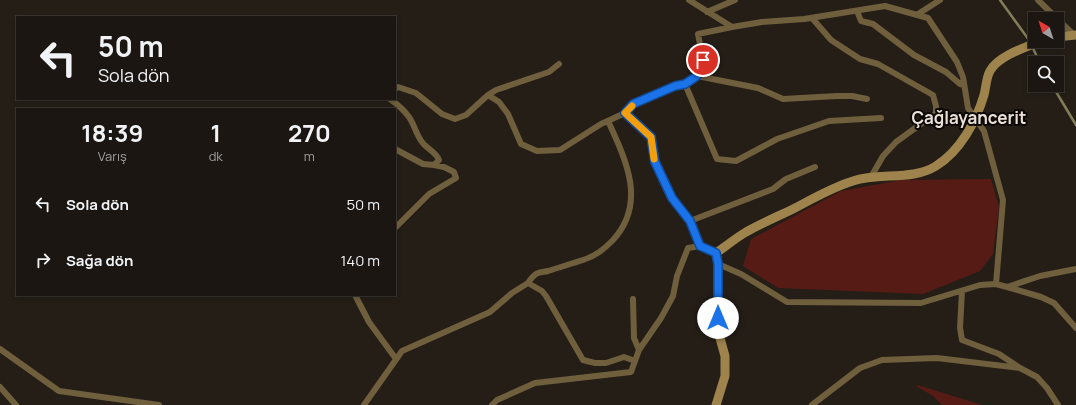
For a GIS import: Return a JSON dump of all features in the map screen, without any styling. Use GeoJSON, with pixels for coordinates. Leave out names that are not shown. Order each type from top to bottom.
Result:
{"type":"FeatureCollection","features":[{"type":"Feature","properties":{"kind":"main road"},"geometry":{"type":"LineString","coordinates":[[1064,36],[1075,35]]}},
{"type":"Feature","properties":{"kind":"main road"},"geometry":{"type":"LineString","coordinates":[[716,405],[725,376],[725,356],[718,331],[718,264],[716,253],[746,233],[812,199],[854,180],[871,177],[922,173],[936,166],[952,152],[976,120],[989,72],[998,62],[1028,46]]}},
{"type":"Feature","properties":{"kind":"street"},"geometry":{"type":"LineString","coordinates":[[707,12],[735,0]]}},
{"type":"Feature","properties":{"kind":"street"},"geometry":{"type":"LineString","coordinates":[[918,14],[940,0]]}},
{"type":"Feature","properties":{"kind":"street"},"geometry":{"type":"LineString","coordinates":[[1038,0],[1075,35]]}},
{"type":"Feature","properties":{"kind":"street"},"geometry":{"type":"LineString","coordinates":[[692,1],[732,27]]}},
{"type":"Feature","properties":{"kind":"street"},"geometry":{"type":"LineString","coordinates":[[488,95],[499,102],[508,114],[521,144],[537,151],[560,150],[608,121],[625,113],[633,104],[675,86],[685,84],[697,76],[703,60],[698,34],[762,22],[812,18],[885,6],[918,14],[928,18],[946,43],[957,62],[964,85],[968,108],[984,131],[1003,200],[996,284]]}},
{"type":"Feature","properties":{"kind":"street"},"geometry":{"type":"LineString","coordinates":[[857,11],[861,21],[873,24],[914,55],[946,72],[960,84],[964,85]]}},
{"type":"Feature","properties":{"kind":"street"},"geometry":{"type":"LineString","coordinates":[[812,18],[830,40],[860,59],[878,64],[921,88],[933,95],[935,100],[936,113],[896,142],[883,156],[871,177]]}},
{"type":"Feature","properties":{"kind":"street"},"geometry":{"type":"LineString","coordinates":[[396,88],[398,87],[416,93],[442,114],[455,119],[466,115],[488,95],[496,90],[549,72],[559,64]]}},
{"type":"Feature","properties":{"kind":"street"},"geometry":{"type":"LineString","coordinates":[[697,76],[758,88],[783,99],[837,96],[852,96],[867,99]]}},
{"type":"Feature","properties":{"kind":"street"},"geometry":{"type":"LineString","coordinates":[[685,84],[717,159],[736,162],[777,139],[828,121],[881,118]]}},
{"type":"Feature","properties":{"kind":"street"},"geometry":{"type":"LineString","coordinates":[[392,100],[410,118],[422,143],[438,156],[440,160],[434,165]]}},
{"type":"Feature","properties":{"kind":"street"},"geometry":{"type":"LineString","coordinates":[[625,113],[651,137],[655,162],[672,198],[690,221],[700,246]]}},
{"type":"Feature","properties":{"kind":"street"},"geometry":{"type":"LineString","coordinates":[[364,405],[402,351],[490,312],[512,293],[528,283],[536,274],[585,260],[605,249],[619,233],[626,221],[632,193],[620,148],[608,121]]}},
{"type":"Feature","properties":{"kind":"street"},"geometry":{"type":"LineString","coordinates":[[396,150],[423,164],[444,166],[454,172],[456,178],[429,194],[396,227]]}},
{"type":"Feature","properties":{"kind":"street"},"geometry":{"type":"LineString","coordinates":[[690,221],[773,189],[786,179],[815,167]]}},
{"type":"Feature","properties":{"kind":"street"},"geometry":{"type":"LineString","coordinates":[[492,405],[497,400],[535,383],[631,372],[639,350],[661,318],[673,296],[677,276],[688,248],[700,246],[716,253]]}},
{"type":"Feature","properties":{"kind":"street"},"geometry":{"type":"LineString","coordinates":[[718,264],[741,274],[787,302],[921,303],[962,292],[980,285],[996,284],[1008,286],[1054,303],[1076,328]]}},
{"type":"Feature","properties":{"kind":"street"},"geometry":{"type":"LineString","coordinates":[[1008,286],[1040,276],[1076,269]]}},
{"type":"Feature","properties":{"kind":"street"},"geometry":{"type":"LineString","coordinates":[[528,283],[542,291],[546,296],[583,360],[595,363],[606,363],[624,357],[635,361]]}},
{"type":"Feature","properties":{"kind":"street"},"geometry":{"type":"LineString","coordinates":[[962,292],[960,328],[962,340],[999,354],[1037,377],[1048,388],[1058,405]]}},
{"type":"Feature","properties":{"kind":"street"},"geometry":{"type":"LineString","coordinates":[[356,296],[369,322],[396,359]]}},
{"type":"Feature","properties":{"kind":"street"},"geometry":{"type":"LineString","coordinates":[[633,299],[634,338],[639,350]]}},
{"type":"Feature","properties":{"kind":"street"},"geometry":{"type":"LineString","coordinates":[[0,350],[60,391],[159,405]]}},
{"type":"Feature","properties":{"kind":"street"},"geometry":{"type":"LineString","coordinates":[[812,405],[860,368],[882,360],[937,358],[1020,368]]}},
{"type":"Feature","properties":{"kind":"street"},"geometry":{"type":"LineString","coordinates":[[0,386],[16,405]]}},
{"type":"Feature","properties":{"kind":"shaded area"},"geometry":{"type":"Polygon","coordinates":[[[991,179],[999,207],[993,254],[980,271],[923,294],[778,288],[743,266],[751,239],[841,191],[901,180],[991,179]]]}},
{"type":"Feature","properties":{"kind":"shaded area"},"geometry":{"type":"Polygon","coordinates":[[[918,385],[982,405],[942,405],[933,396],[916,386],[918,385]]]}},
{"type":"Feature","properties":{"kind":"waterway"},"geometry":{"type":"LineString","coordinates":[[1000,0],[1029,40],[1037,56]]}},
{"type":"Feature","properties":{"kind":"waterway"},"geometry":{"type":"LineString","coordinates":[[1056,92],[1076,125]]}},
{"type":"Feature","properties":{"kind":"slow traffic"},"geometry":{"type":"LineString","coordinates":[[632,106],[625,113],[651,137],[654,159]]}},
{"type":"Feature","properties":{"kind":"district","name":"Çağlayancerit"},"geometry":{"type":"Point","coordinates":[969,118]}},
{"type":"Feature","properties":{"kind":"route"},"geometry":{"type":"LineString","coordinates":[[703,60],[697,76],[685,84],[675,86],[633,104],[625,113],[651,137],[655,162],[672,198],[690,221],[700,246],[716,253],[718,264],[718,318]]}}]}
